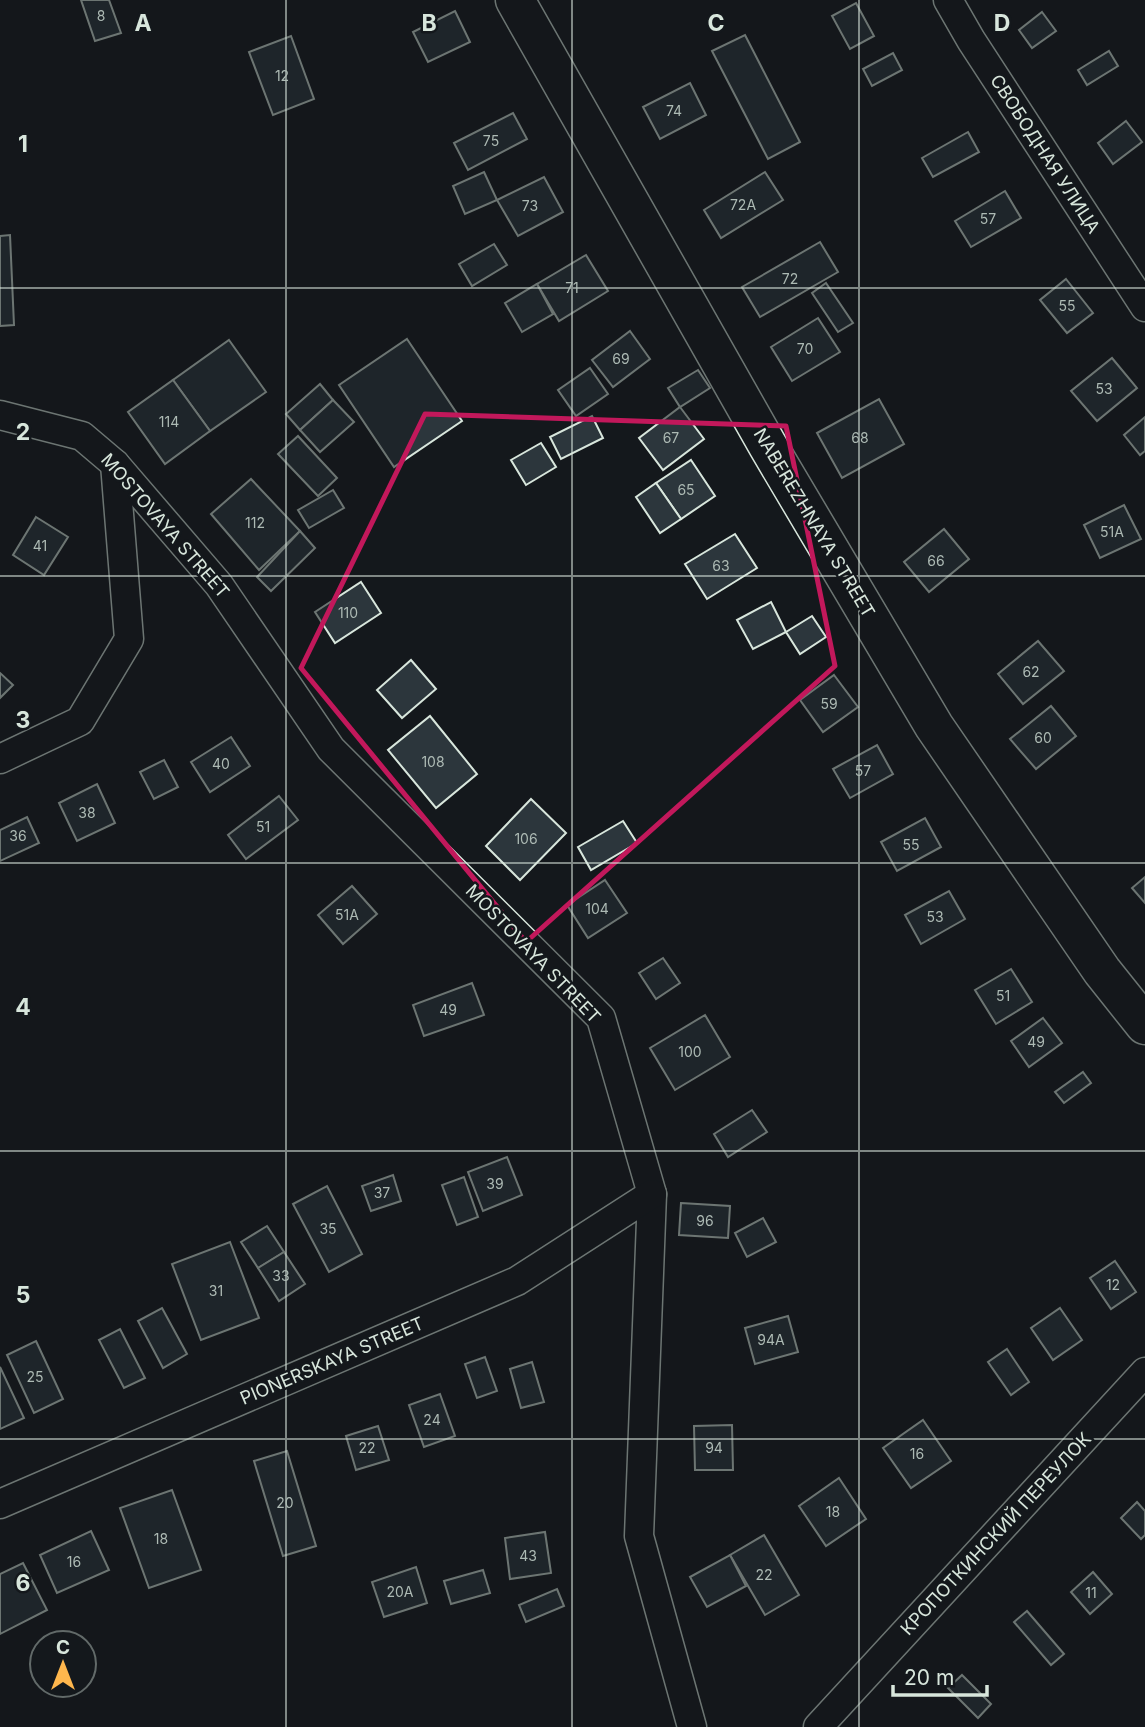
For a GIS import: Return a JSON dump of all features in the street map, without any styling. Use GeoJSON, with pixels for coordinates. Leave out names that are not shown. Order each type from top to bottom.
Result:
{"type":"FeatureCollection","features":[{"type":"Feature","properties":{"kind":"street","name":"NABEREZHNAYA STREET"},"geometry":{"type":"LineString","coordinates":[[516,0],[768,446],[934,726],[1102,971],[1145,1025]]}},
{"type":"Feature","properties":{"kind":"street","name":"СВОБОДНАЯ УЛИЦА"},"geometry":{"type":"LineString","coordinates":[[948,0],[971,40],[1145,307]]}},
{"type":"Feature","properties":{"kind":"street","name":"MOSTOVAYA STREET"},"geometry":{"type":"LineString","coordinates":[[0,415],[82,436],[114,464],[219,585],[331,749],[601,1018],[652,1194],[639,1536],[692,1727]]}},
{"type":"Feature","properties":{"kind":"street"},"geometry":{"type":"LineString","coordinates":[[0,759],[80,720],[129,639],[114,464]]}},
{"type":"Feature","properties":{"kind":"street","name":"PIONERSKAYA STREET"},"geometry":{"type":"LineString","coordinates":[[0,1504],[517,1281],[652,1194]]}},
{"type":"Feature","properties":{"kind":"street","name":"КРОПОТКИНСКИЙ ПЕРЕУЛОК"},"geometry":{"type":"LineString","coordinates":[[818,1727],[1145,1372]]}},
{"type":"Feature","properties":{"kind":"highlighted area"},"geometry":{"type":"Polygon","coordinates":[[[425,414],[786,426],[835,666],[526,942],[301,668],[425,414]]]}},
{"type":"Feature","properties":{"kind":"building"},"geometry":{"type":"Polygon","coordinates":[[[81,0],[109,0],[121,33],[95,41],[81,0]]]}},
{"type":"Feature","properties":{"kind":"building"},"geometry":{"type":"Polygon","coordinates":[[[856,3],[874,36],[850,49],[832,16],[856,3]]]}},
{"type":"Feature","properties":{"kind":"building"},"geometry":{"type":"Polygon","coordinates":[[[455,11],[470,42],[428,62],[413,32],[455,11]]]}},
{"type":"Feature","properties":{"kind":"building"},"geometry":{"type":"Polygon","coordinates":[[[1042,12],[1056,31],[1032,48],[1019,30],[1042,12]]]}},
{"type":"Feature","properties":{"kind":"building"},"geometry":{"type":"Polygon","coordinates":[[[745,35],[800,142],[768,159],[712,51],[745,35]]]}},
{"type":"Feature","properties":{"kind":"building"},"geometry":{"type":"Polygon","coordinates":[[[291,36],[314,99],[273,115],[249,52],[291,36]]]}},
{"type":"Feature","properties":{"kind":"building"},"geometry":{"type":"Polygon","coordinates":[[[1109,51],[1118,66],[1087,85],[1078,70],[1109,51]]]}},
{"type":"Feature","properties":{"kind":"building"},"geometry":{"type":"Polygon","coordinates":[[[893,53],[902,70],[872,86],[863,69],[893,53]]]}},
{"type":"Feature","properties":{"kind":"building"},"geometry":{"type":"Polygon","coordinates":[[[690,83],[706,115],[660,139],[643,107],[690,83]]]}},
{"type":"Feature","properties":{"kind":"building"},"geometry":{"type":"Polygon","coordinates":[[[513,113],[527,139],[468,170],[454,143],[513,113]]]}},
{"type":"Feature","properties":{"kind":"building"},"geometry":{"type":"Polygon","coordinates":[[[1126,121],[1142,142],[1113,164],[1098,143],[1126,121]]]}},
{"type":"Feature","properties":{"kind":"building"},"geometry":{"type":"Polygon","coordinates":[[[968,132],[979,152],[933,177],[922,158],[968,132]]]}},
{"type":"Feature","properties":{"kind":"building"},"geometry":{"type":"Polygon","coordinates":[[[484,172],[497,200],[465,214],[453,186],[484,172]]]}},
{"type":"Feature","properties":{"kind":"building"},"geometry":{"type":"Polygon","coordinates":[[[765,172],[783,200],[721,238],[704,210],[765,172]]]}},
{"type":"Feature","properties":{"kind":"building"},"geometry":{"type":"Polygon","coordinates":[[[544,177],[563,212],[518,236],[497,200],[544,177]]]}},
{"type":"Feature","properties":{"kind":"building"},"geometry":{"type":"Polygon","coordinates":[[[1005,191],[1021,218],[971,247],[955,221],[1005,191]]]}},
{"type":"Feature","properties":{"kind":"building"},"geometry":{"type":"Polygon","coordinates":[[[10,235],[14,325],[0,326],[0,236],[10,235]]]}},
{"type":"Feature","properties":{"kind":"building"},"geometry":{"type":"Polygon","coordinates":[[[820,242],[838,272],[760,317],[742,287],[820,242]]]}},
{"type":"Feature","properties":{"kind":"building"},"geometry":{"type":"Polygon","coordinates":[[[494,244],[507,265],[472,286],[459,264],[494,244]]]}},
{"type":"Feature","properties":{"kind":"building"},"geometry":{"type":"Polygon","coordinates":[[[586,255],[608,291],[559,321],[537,284],[586,255]]]}},
{"type":"Feature","properties":{"kind":"building"},"geometry":{"type":"Polygon","coordinates":[[[1066,279],[1093,313],[1067,333],[1040,300],[1066,279]]]}},
{"type":"Feature","properties":{"kind":"building"},"geometry":{"type":"Polygon","coordinates":[[[826,283],[853,323],[838,332],[812,293],[826,283]]]}},
{"type":"Feature","properties":{"kind":"building"},"geometry":{"type":"Polygon","coordinates":[[[537,284],[553,314],[522,332],[505,303],[537,284]]]}},
{"type":"Feature","properties":{"kind":"building"},"geometry":{"type":"Polygon","coordinates":[[[818,318],[840,352],[792,381],[771,347],[818,318]]]}},
{"type":"Feature","properties":{"kind":"building"},"geometry":{"type":"Polygon","coordinates":[[[630,331],[650,359],[613,387],[592,360],[630,331]]]}},
{"type":"Feature","properties":{"kind":"building"},"geometry":{"type":"Polygon","coordinates":[[[407,339],[462,421],[394,467],[339,385],[407,339]]]}},
{"type":"Feature","properties":{"kind":"building"},"geometry":{"type":"Polygon","coordinates":[[[229,340],[266,392],[210,431],[173,380],[229,340]]]}},
{"type":"Feature","properties":{"kind":"building"},"geometry":{"type":"Polygon","coordinates":[[[1112,358],[1137,388],[1097,421],[1071,391],[1112,358]]]}},
{"type":"Feature","properties":{"kind":"building"},"geometry":{"type":"Polygon","coordinates":[[[590,368],[608,394],[576,416],[558,390],[590,368]]]}},
{"type":"Feature","properties":{"kind":"building"},"geometry":{"type":"Polygon","coordinates":[[[698,370],[710,388],[680,407],[668,388],[698,370]]]}},
{"type":"Feature","properties":{"kind":"building"},"geometry":{"type":"Polygon","coordinates":[[[173,380],[210,431],[165,464],[128,412],[173,380]]]}},
{"type":"Feature","properties":{"kind":"building"},"geometry":{"type":"Polygon","coordinates":[[[320,384],[333,400],[300,430],[286,414],[320,384]]]}},
{"type":"Feature","properties":{"kind":"building"},"geometry":{"type":"Polygon","coordinates":[[[879,399],[904,444],[842,478],[817,433],[879,399]]]}},
{"type":"Feature","properties":{"kind":"building"},"geometry":{"type":"Polygon","coordinates":[[[333,400],[354,422],[320,452],[300,430],[333,400]]]}},
{"type":"Feature","properties":{"kind":"building"},"geometry":{"type":"Polygon","coordinates":[[[680,407],[704,439],[663,470],[639,438],[680,407]]]}},
{"type":"Feature","properties":{"kind":"building"},"geometry":{"type":"Polygon","coordinates":[[[592,416],[603,438],[561,459],[550,437],[592,416]]]}},
{"type":"Feature","properties":{"kind":"building"},"geometry":{"type":"Polygon","coordinates":[[[1145,417],[1145,451],[1140,455],[1124,435],[1145,417]]]}},
{"type":"Feature","properties":{"kind":"building"},"geometry":{"type":"Polygon","coordinates":[[[298,436],[337,478],[318,496],[278,454],[298,436]]]}},
{"type":"Feature","properties":{"kind":"building"},"geometry":{"type":"Polygon","coordinates":[[[541,443],[556,467],[526,485],[511,460],[541,443]]]}},
{"type":"Feature","properties":{"kind":"building"},"geometry":{"type":"Polygon","coordinates":[[[691,460],[715,496],[681,519],[656,483],[691,460]]]}},
{"type":"Feature","properties":{"kind":"building"},"geometry":{"type":"Polygon","coordinates":[[[251,479],[300,531],[259,570],[211,514],[251,479]]]}},
{"type":"Feature","properties":{"kind":"building"},"geometry":{"type":"Polygon","coordinates":[[[656,483],[681,519],[660,533],[636,497],[656,483]]]}},
{"type":"Feature","properties":{"kind":"building"},"geometry":{"type":"Polygon","coordinates":[[[333,490],[344,508],[309,528],[298,510],[333,490]]]}},
{"type":"Feature","properties":{"kind":"building"},"geometry":{"type":"Polygon","coordinates":[[[1124,505],[1141,539],[1100,558],[1084,525],[1124,505]]]}},
{"type":"Feature","properties":{"kind":"building"},"geometry":{"type":"Polygon","coordinates":[[[36,517],[68,537],[44,575],[13,555],[36,517]]]}},
{"type":"Feature","properties":{"kind":"building"},"geometry":{"type":"Polygon","coordinates":[[[944,529],[969,559],[929,592],[904,562],[944,529]]]}},
{"type":"Feature","properties":{"kind":"building"},"geometry":{"type":"Polygon","coordinates":[[[300,531],[315,548],[271,591],[257,577],[300,531]]]}},
{"type":"Feature","properties":{"kind":"building"},"geometry":{"type":"Polygon","coordinates":[[[735,534],[757,568],[707,599],[685,564],[735,534]]]}},
{"type":"Feature","properties":{"kind":"building"},"geometry":{"type":"Polygon","coordinates":[[[361,582],[381,613],[335,643],[315,612],[361,582]]]}},
{"type":"Feature","properties":{"kind":"building"},"geometry":{"type":"Polygon","coordinates":[[[771,602],[786,632],[753,649],[737,620],[771,602]]]}},
{"type":"Feature","properties":{"kind":"building"},"geometry":{"type":"Polygon","coordinates":[[[812,616],[826,637],[800,654],[786,632],[812,616]]]}},
{"type":"Feature","properties":{"kind":"building"},"geometry":{"type":"Polygon","coordinates":[[[1038,641],[1064,671],[1023,704],[998,674],[1038,641]]]}},
{"type":"Feature","properties":{"kind":"building"},"geometry":{"type":"Polygon","coordinates":[[[411,660],[436,689],[402,718],[377,690],[411,660]]]}},
{"type":"Feature","properties":{"kind":"building"},"geometry":{"type":"Polygon","coordinates":[[[0,673],[13,685],[0,698],[0,673]]]}},
{"type":"Feature","properties":{"kind":"building"},"geometry":{"type":"Polygon","coordinates":[[[834,675],[858,707],[823,732],[800,700],[834,675]]]}},
{"type":"Feature","properties":{"kind":"building"},"geometry":{"type":"Polygon","coordinates":[[[1051,706],[1076,736],[1036,769],[1010,739],[1051,706]]]}},
{"type":"Feature","properties":{"kind":"building"},"geometry":{"type":"Polygon","coordinates":[[[430,716],[477,774],[436,808],[388,750],[430,716]]]}},
{"type":"Feature","properties":{"kind":"building"},"geometry":{"type":"Polygon","coordinates":[[[231,737],[250,766],[210,792],[191,762],[231,737]]]}},
{"type":"Feature","properties":{"kind":"building"},"geometry":{"type":"Polygon","coordinates":[[[877,745],[893,774],[850,798],[833,769],[877,745]]]}},
{"type":"Feature","properties":{"kind":"building"},"geometry":{"type":"Polygon","coordinates":[[[164,760],[178,787],[154,799],[140,772],[164,760]]]}},
{"type":"Feature","properties":{"kind":"building"},"geometry":{"type":"Polygon","coordinates":[[[97,784],[115,823],[77,841],[59,803],[97,784]]]}},
{"type":"Feature","properties":{"kind":"building"},"geometry":{"type":"Polygon","coordinates":[[[279,796],[298,820],[246,859],[228,835],[279,796]]]}},
{"type":"Feature","properties":{"kind":"building"},"geometry":{"type":"Polygon","coordinates":[[[531,799],[566,833],[520,880],[486,846],[531,799]]]}},
{"type":"Feature","properties":{"kind":"building"},"geometry":{"type":"Polygon","coordinates":[[[27,817],[39,843],[0,861],[0,830],[27,817]]]}},
{"type":"Feature","properties":{"kind":"building"},"geometry":{"type":"Polygon","coordinates":[[[925,818],[941,847],[897,871],[881,842],[925,818]]]}},
{"type":"Feature","properties":{"kind":"building"},"geometry":{"type":"Polygon","coordinates":[[[623,821],[637,843],[591,870],[578,847],[623,821]]]}},
{"type":"Feature","properties":{"kind":"building"},"geometry":{"type":"Polygon","coordinates":[[[1145,877],[1145,903],[1132,888],[1145,877]]]}},
{"type":"Feature","properties":{"kind":"building"},"geometry":{"type":"Polygon","coordinates":[[[605,880],[627,913],[588,938],[567,905],[605,880]]]}},
{"type":"Feature","properties":{"kind":"building"},"geometry":{"type":"Polygon","coordinates":[[[352,886],[377,914],[343,944],[318,915],[352,886]]]}},
{"type":"Feature","properties":{"kind":"building"},"geometry":{"type":"Polygon","coordinates":[[[949,891],[965,919],[921,944],[905,915],[949,891]]]}},
{"type":"Feature","properties":{"kind":"building"},"geometry":{"type":"Polygon","coordinates":[[[663,958],[680,983],[656,999],[639,973],[663,958]]]}},
{"type":"Feature","properties":{"kind":"building"},"geometry":{"type":"Polygon","coordinates":[[[1011,969],[1032,1002],[996,1024],[975,990],[1011,969]]]}},
{"type":"Feature","properties":{"kind":"building"},"geometry":{"type":"Polygon","coordinates":[[[472,983],[484,1015],[424,1036],[413,1005],[472,983]]]}},
{"type":"Feature","properties":{"kind":"building"},"geometry":{"type":"Polygon","coordinates":[[[705,1015],[730,1057],[675,1090],[650,1048],[705,1015]]]}},
{"type":"Feature","properties":{"kind":"building"},"geometry":{"type":"Polygon","coordinates":[[[1043,1018],[1062,1043],[1029,1067],[1011,1041],[1043,1018]]]}},
{"type":"Feature","properties":{"kind":"building"},"geometry":{"type":"Polygon","coordinates":[[[1083,1072],[1091,1083],[1064,1103],[1055,1092],[1083,1072]]]}},
{"type":"Feature","properties":{"kind":"building"},"geometry":{"type":"Polygon","coordinates":[[[752,1110],[767,1132],[728,1157],[714,1134],[752,1110]]]}},
{"type":"Feature","properties":{"kind":"building"},"geometry":{"type":"Polygon","coordinates":[[[507,1157],[522,1195],[483,1211],[468,1172],[507,1157]]]}},
{"type":"Feature","properties":{"kind":"building"},"geometry":{"type":"Polygon","coordinates":[[[393,1175],[401,1201],[371,1211],[362,1186],[393,1175]]]}},
{"type":"Feature","properties":{"kind":"building"},"geometry":{"type":"Polygon","coordinates":[[[464,1177],[478,1217],[457,1225],[442,1185],[464,1177]]]}},
{"type":"Feature","properties":{"kind":"building"},"geometry":{"type":"Polygon","coordinates":[[[327,1186],[362,1254],[329,1272],[293,1204],[327,1186]]]}},
{"type":"Feature","properties":{"kind":"building"},"geometry":{"type":"Polygon","coordinates":[[[681,1203],[730,1206],[728,1238],[679,1235],[681,1203]]]}},
{"type":"Feature","properties":{"kind":"building"},"geometry":{"type":"Polygon","coordinates":[[[763,1218],[776,1242],[747,1257],[735,1233],[763,1218]]]}},
{"type":"Feature","properties":{"kind":"building"},"geometry":{"type":"Polygon","coordinates":[[[267,1226],[284,1252],[258,1268],[241,1242],[267,1226]]]}},
{"type":"Feature","properties":{"kind":"building"},"geometry":{"type":"Polygon","coordinates":[[[230,1242],[259,1318],[201,1340],[172,1264],[230,1242]]]}},
{"type":"Feature","properties":{"kind":"building"},"geometry":{"type":"Polygon","coordinates":[[[284,1252],[305,1284],[279,1301],[258,1268],[284,1252]]]}},
{"type":"Feature","properties":{"kind":"building"},"geometry":{"type":"Polygon","coordinates":[[[1115,1261],[1136,1292],[1111,1309],[1090,1278],[1115,1261]]]}},
{"type":"Feature","properties":{"kind":"building"},"geometry":{"type":"Polygon","coordinates":[[[162,1308],[187,1354],[163,1368],[138,1321],[162,1308]]]}},
{"type":"Feature","properties":{"kind":"building"},"geometry":{"type":"Polygon","coordinates":[[[1060,1308],[1082,1340],[1053,1360],[1031,1328],[1060,1308]]]}},
{"type":"Feature","properties":{"kind":"building"},"geometry":{"type":"Polygon","coordinates":[[[788,1316],[798,1352],[755,1364],[745,1328],[788,1316]]]}},
{"type":"Feature","properties":{"kind":"building"},"geometry":{"type":"Polygon","coordinates":[[[120,1329],[145,1378],[124,1388],[99,1340],[120,1329]]]}},
{"type":"Feature","properties":{"kind":"building"},"geometry":{"type":"Polygon","coordinates":[[[36,1341],[63,1399],[34,1413],[7,1355],[36,1341]]]}},
{"type":"Feature","properties":{"kind":"building"},"geometry":{"type":"Polygon","coordinates":[[[1007,1349],[1029,1382],[1011,1395],[988,1362],[1007,1349]]]}},
{"type":"Feature","properties":{"kind":"building"},"geometry":{"type":"Polygon","coordinates":[[[485,1357],[497,1391],[477,1398],[465,1364],[485,1357]]]}},
{"type":"Feature","properties":{"kind":"building"},"geometry":{"type":"Polygon","coordinates":[[[532,1362],[544,1402],[521,1408],[510,1369],[532,1362]]]}},
{"type":"Feature","properties":{"kind":"building"},"geometry":{"type":"Polygon","coordinates":[[[0,1367],[24,1418],[0,1429],[0,1367]]]}},
{"type":"Feature","properties":{"kind":"building"},"geometry":{"type":"Polygon","coordinates":[[[440,1394],[455,1436],[424,1447],[409,1405],[440,1394]]]}},
{"type":"Feature","properties":{"kind":"building"},"geometry":{"type":"Polygon","coordinates":[[[923,1420],[951,1461],[911,1488],[883,1448],[923,1420]]]}},
{"type":"Feature","properties":{"kind":"building"},"geometry":{"type":"Polygon","coordinates":[[[732,1425],[733,1470],[695,1470],[694,1426],[732,1425]]]}},
{"type":"Feature","properties":{"kind":"building"},"geometry":{"type":"Polygon","coordinates":[[[378,1426],[389,1460],[356,1470],[346,1436],[378,1426]]]}},
{"type":"Feature","properties":{"kind":"building"},"geometry":{"type":"Polygon","coordinates":[[[287,1451],[316,1546],[283,1556],[254,1461],[287,1451]]]}},
{"type":"Feature","properties":{"kind":"building"},"geometry":{"type":"Polygon","coordinates":[[[839,1478],[866,1519],[826,1546],[799,1506],[839,1478]]]}},
{"type":"Feature","properties":{"kind":"building"},"geometry":{"type":"Polygon","coordinates":[[[172,1490],[201,1570],[149,1588],[120,1508],[172,1490]]]}},
{"type":"Feature","properties":{"kind":"building"},"geometry":{"type":"Polygon","coordinates":[[[1137,1502],[1145,1511],[1145,1535],[1141,1539],[1121,1518],[1137,1502]]]}},
{"type":"Feature","properties":{"kind":"building"},"geometry":{"type":"Polygon","coordinates":[[[91,1531],[109,1570],[57,1593],[40,1555],[91,1531]]]}},
{"type":"Feature","properties":{"kind":"building"},"geometry":{"type":"Polygon","coordinates":[[[545,1532],[551,1573],[510,1579],[505,1538],[545,1532]]]}},
{"type":"Feature","properties":{"kind":"building"},"geometry":{"type":"Polygon","coordinates":[[[764,1535],[799,1595],[765,1615],[730,1555],[764,1535]]]}},
{"type":"Feature","properties":{"kind":"building"},"geometry":{"type":"Polygon","coordinates":[[[730,1555],[746,1586],[707,1607],[690,1577],[730,1555]]]}},
{"type":"Feature","properties":{"kind":"building"},"geometry":{"type":"Polygon","coordinates":[[[23,1563],[47,1610],[0,1634],[0,1574],[23,1563]]]}},
{"type":"Feature","properties":{"kind":"building"},"geometry":{"type":"Polygon","coordinates":[[[416,1567],[427,1603],[384,1617],[372,1582],[416,1567]]]}},
{"type":"Feature","properties":{"kind":"building"},"geometry":{"type":"Polygon","coordinates":[[[483,1570],[490,1593],[451,1604],[444,1581],[483,1570]]]}},
{"type":"Feature","properties":{"kind":"building"},"geometry":{"type":"Polygon","coordinates":[[[1093,1572],[1112,1594],[1090,1614],[1071,1592],[1093,1572]]]}},
{"type":"Feature","properties":{"kind":"building"},"geometry":{"type":"Polygon","coordinates":[[[557,1589],[564,1606],[526,1622],[519,1605],[557,1589]]]}},
{"type":"Feature","properties":{"kind":"building"},"geometry":{"type":"Polygon","coordinates":[[[1027,1611],[1064,1654],[1051,1665],[1014,1622],[1027,1611]]]}},
{"type":"Feature","properties":{"kind":"building"},"geometry":{"type":"Polygon","coordinates":[[[962,1675],[991,1704],[978,1718],[948,1688],[962,1675]]]}}]}
